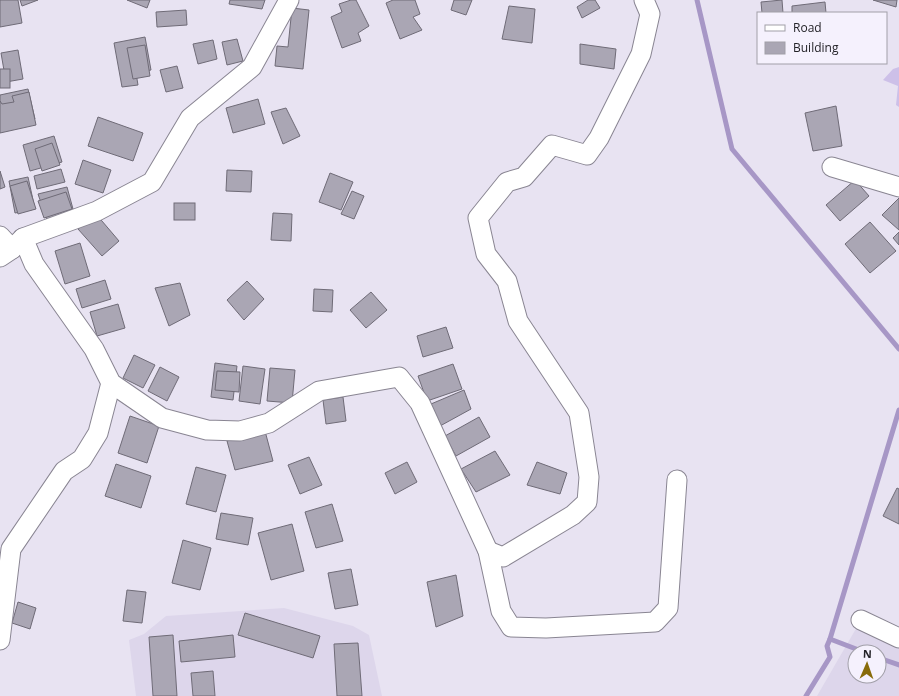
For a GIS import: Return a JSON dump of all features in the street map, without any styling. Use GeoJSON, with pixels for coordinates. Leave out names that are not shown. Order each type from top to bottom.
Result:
{"type":"FeatureCollection","features":[{"type":"Feature","properties":{"kind":"street"},"geometry":{"type":"LineString","coordinates":[[9,245],[97,211],[152,182],[190,118],[252,67],[289,0]]}},
{"type":"Feature","properties":{"kind":"street"},"geometry":{"type":"LineString","coordinates":[[488,551],[503,557],[574,515],[587,502],[589,477],[579,413],[518,321],[507,281],[486,254],[478,218],[507,182],[524,177],[552,145],[587,155],[599,138],[641,54],[650,14],[644,0]]}},
{"type":"Feature","properties":{"kind":"street"},"geometry":{"type":"LineString","coordinates":[[832,167],[899,187]]}},
{"type":"Feature","properties":{"kind":"street"},"geometry":{"type":"LineString","coordinates":[[9,245],[34,264],[94,349],[111,383],[162,418],[207,430],[240,431],[270,423],[319,391],[399,377],[420,403],[488,551],[501,611],[511,627],[546,628],[654,622],[668,608],[677,480]]}},
{"type":"Feature","properties":{"kind":"street"},"geometry":{"type":"LineString","coordinates":[[0,640],[11,549],[64,471],[82,459],[98,433],[111,383]]}},
{"type":"Feature","properties":{"kind":"street"},"geometry":{"type":"LineString","coordinates":[[861,620],[899,638]]}},
{"type":"Feature","properties":{"kind":"shaded area"},"geometry":{"type":"Polygon","coordinates":[[[899,67],[899,107],[896,105],[898,86],[883,80],[893,69],[899,67]]]}},
{"type":"Feature","properties":{"kind":"shaded area"},"geometry":{"type":"Polygon","coordinates":[[[284,608],[353,626],[369,635],[382,696],[136,696],[129,640],[144,634],[166,616],[284,608]]]}},
{"type":"Feature","properties":{"kind":"shaded area"},"geometry":{"type":"Polygon","coordinates":[[[861,620],[899,638],[899,696],[817,696],[847,644],[847,684],[887,684],[887,644],[847,644],[861,620]]]}},
{"type":"Feature","properties":{"kind":"building"},"geometry":{"type":"Polygon","coordinates":[[[0,0],[18,0],[22,23],[0,27],[0,0]]]}},
{"type":"Feature","properties":{"kind":"building"},"geometry":{"type":"Polygon","coordinates":[[[20,0],[38,0],[22,6],[20,0]]]}},
{"type":"Feature","properties":{"kind":"building"},"geometry":{"type":"Polygon","coordinates":[[[127,0],[150,0],[147,8],[127,0]]]}},
{"type":"Feature","properties":{"kind":"building"},"geometry":{"type":"Polygon","coordinates":[[[230,0],[265,0],[262,9],[229,4],[230,0]]]}},
{"type":"Feature","properties":{"kind":"building"},"geometry":{"type":"Polygon","coordinates":[[[356,0],[369,26],[358,33],[361,41],[342,48],[331,17],[342,12],[339,4],[356,0]]]}},
{"type":"Feature","properties":{"kind":"building"},"geometry":{"type":"Polygon","coordinates":[[[393,0],[415,0],[420,14],[413,17],[422,30],[400,39],[386,3],[393,0]]]}},
{"type":"Feature","properties":{"kind":"building"},"geometry":{"type":"Polygon","coordinates":[[[454,0],[472,0],[466,15],[451,10],[454,0]]]}},
{"type":"Feature","properties":{"kind":"building"},"geometry":{"type":"Polygon","coordinates":[[[588,0],[595,0],[600,8],[582,18],[577,7],[588,0]]]}},
{"type":"Feature","properties":{"kind":"building"},"geometry":{"type":"Polygon","coordinates":[[[782,0],[783,12],[762,12],[761,2],[782,0]]]}},
{"type":"Feature","properties":{"kind":"building"},"geometry":{"type":"Polygon","coordinates":[[[873,0],[897,0],[896,7],[873,0]]]}},
{"type":"Feature","properties":{"kind":"building"},"geometry":{"type":"Polygon","coordinates":[[[825,2],[826,12],[792,12],[792,6],[825,2]]]}},
{"type":"Feature","properties":{"kind":"building"},"geometry":{"type":"Polygon","coordinates":[[[509,6],[535,9],[532,43],[502,39],[509,6]]]}},
{"type":"Feature","properties":{"kind":"building"},"geometry":{"type":"Polygon","coordinates":[[[292,8],[309,10],[303,69],[275,66],[277,46],[288,47],[292,8]]]}},
{"type":"Feature","properties":{"kind":"building"},"geometry":{"type":"Polygon","coordinates":[[[186,10],[187,25],[157,27],[156,12],[186,10]]]}},
{"type":"Feature","properties":{"kind":"building"},"geometry":{"type":"Polygon","coordinates":[[[145,37],[151,70],[136,73],[138,85],[122,87],[114,43],[145,37]]]}},
{"type":"Feature","properties":{"kind":"building"},"geometry":{"type":"Polygon","coordinates":[[[237,39],[243,61],[227,65],[222,42],[237,39]]]}},
{"type":"Feature","properties":{"kind":"building"},"geometry":{"type":"Polygon","coordinates":[[[213,40],[217,59],[198,64],[193,44],[213,40]]]}},
{"type":"Feature","properties":{"kind":"building"},"geometry":{"type":"Polygon","coordinates":[[[580,44],[616,49],[614,69],[580,64],[580,44]]]}},
{"type":"Feature","properties":{"kind":"building"},"geometry":{"type":"Polygon","coordinates":[[[145,45],[150,76],[133,79],[127,48],[145,45]]]}},
{"type":"Feature","properties":{"kind":"building"},"geometry":{"type":"Polygon","coordinates":[[[18,50],[23,79],[6,82],[1,53],[18,50]]]}},
{"type":"Feature","properties":{"kind":"building"},"geometry":{"type":"Polygon","coordinates":[[[177,66],[183,88],[166,92],[160,70],[177,66]]]}},
{"type":"Feature","properties":{"kind":"building"},"geometry":{"type":"Polygon","coordinates":[[[0,69],[10,69],[10,88],[0,88],[0,69]]]}},
{"type":"Feature","properties":{"kind":"building"},"geometry":{"type":"Polygon","coordinates":[[[28,89],[35,119],[0,127],[0,95],[28,89]]]}},
{"type":"Feature","properties":{"kind":"building"},"geometry":{"type":"Polygon","coordinates":[[[29,92],[36,125],[0,133],[0,101],[2,104],[14,102],[12,96],[29,92]]]}},
{"type":"Feature","properties":{"kind":"building"},"geometry":{"type":"Polygon","coordinates":[[[258,99],[265,124],[233,133],[226,108],[258,99]]]}},
{"type":"Feature","properties":{"kind":"building"},"geometry":{"type":"Polygon","coordinates":[[[836,106],[842,146],[813,151],[805,113],[836,106]]]}},
{"type":"Feature","properties":{"kind":"building"},"geometry":{"type":"Polygon","coordinates":[[[286,108],[300,136],[283,144],[271,112],[286,108]]]}},
{"type":"Feature","properties":{"kind":"building"},"geometry":{"type":"Polygon","coordinates":[[[98,117],[143,133],[133,161],[88,146],[98,117]]]}},
{"type":"Feature","properties":{"kind":"building"},"geometry":{"type":"Polygon","coordinates":[[[54,136],[62,162],[30,171],[23,145],[54,136]]]}},
{"type":"Feature","properties":{"kind":"building"},"geometry":{"type":"Polygon","coordinates":[[[52,143],[60,165],[42,171],[35,149],[52,143]]]}},
{"type":"Feature","properties":{"kind":"building"},"geometry":{"type":"Polygon","coordinates":[[[83,160],[111,170],[103,193],[75,184],[83,160]]]}},
{"type":"Feature","properties":{"kind":"building"},"geometry":{"type":"Polygon","coordinates":[[[61,169],[65,182],[37,189],[34,176],[61,169]]]}},
{"type":"Feature","properties":{"kind":"building"},"geometry":{"type":"Polygon","coordinates":[[[227,170],[252,171],[251,192],[226,191],[227,170]]]}},
{"type":"Feature","properties":{"kind":"building"},"geometry":{"type":"Polygon","coordinates":[[[0,171],[5,187],[0,189],[0,171]]]}},
{"type":"Feature","properties":{"kind":"building"},"geometry":{"type":"Polygon","coordinates":[[[330,173],[353,182],[341,210],[319,202],[330,173]]]}},
{"type":"Feature","properties":{"kind":"building"},"geometry":{"type":"Polygon","coordinates":[[[28,177],[35,209],[15,213],[9,181],[28,177]]]}},
{"type":"Feature","properties":{"kind":"building"},"geometry":{"type":"Polygon","coordinates":[[[855,180],[869,196],[840,221],[826,205],[855,180]]]}},
{"type":"Feature","properties":{"kind":"building"},"geometry":{"type":"Polygon","coordinates":[[[27,181],[36,209],[18,214],[10,186],[27,181]]]}},
{"type":"Feature","properties":{"kind":"building"},"geometry":{"type":"Polygon","coordinates":[[[67,187],[73,209],[47,220],[38,194],[67,187]]]}},
{"type":"Feature","properties":{"kind":"building"},"geometry":{"type":"Polygon","coordinates":[[[352,191],[364,196],[354,219],[341,214],[352,191]]]}},
{"type":"Feature","properties":{"kind":"building"},"geometry":{"type":"Polygon","coordinates":[[[66,192],[72,209],[44,218],[38,201],[66,192]]]}},
{"type":"Feature","properties":{"kind":"building"},"geometry":{"type":"Polygon","coordinates":[[[899,198],[899,230],[882,215],[899,198]]]}},
{"type":"Feature","properties":{"kind":"building"},"geometry":{"type":"Polygon","coordinates":[[[174,203],[195,203],[195,220],[174,220],[174,203]]]}},
{"type":"Feature","properties":{"kind":"building"},"geometry":{"type":"Polygon","coordinates":[[[273,213],[292,214],[291,241],[271,240],[273,213]]]}},
{"type":"Feature","properties":{"kind":"building"},"geometry":{"type":"Polygon","coordinates":[[[96,214],[119,241],[102,256],[78,229],[96,214]]]}},
{"type":"Feature","properties":{"kind":"building"},"geometry":{"type":"Polygon","coordinates":[[[870,222],[896,251],[870,273],[845,244],[870,222]]]}},
{"type":"Feature","properties":{"kind":"building"},"geometry":{"type":"Polygon","coordinates":[[[899,232],[899,245],[893,238],[899,232]]]}},
{"type":"Feature","properties":{"kind":"building"},"geometry":{"type":"Polygon","coordinates":[[[80,243],[90,276],[65,284],[55,251],[80,243]]]}},
{"type":"Feature","properties":{"kind":"building"},"geometry":{"type":"Polygon","coordinates":[[[105,280],[111,299],[82,308],[76,289],[105,280]]]}},
{"type":"Feature","properties":{"kind":"building"},"geometry":{"type":"Polygon","coordinates":[[[247,281],[264,299],[244,320],[227,300],[247,281]]]}},
{"type":"Feature","properties":{"kind":"building"},"geometry":{"type":"Polygon","coordinates":[[[180,283],[190,315],[169,326],[155,288],[180,283]]]}},
{"type":"Feature","properties":{"kind":"building"},"geometry":{"type":"Polygon","coordinates":[[[314,289],[333,290],[332,312],[313,311],[314,289]]]}},
{"type":"Feature","properties":{"kind":"building"},"geometry":{"type":"Polygon","coordinates":[[[371,292],[387,310],[366,328],[350,310],[371,292]]]}},
{"type":"Feature","properties":{"kind":"building"},"geometry":{"type":"Polygon","coordinates":[[[118,304],[125,328],[97,336],[90,312],[118,304]]]}},
{"type":"Feature","properties":{"kind":"building"},"geometry":{"type":"Polygon","coordinates":[[[446,327],[453,348],[423,357],[417,336],[446,327]]]}},
{"type":"Feature","properties":{"kind":"building"},"geometry":{"type":"Polygon","coordinates":[[[134,355],[155,365],[143,388],[123,378],[134,355]]]}},
{"type":"Feature","properties":{"kind":"building"},"geometry":{"type":"Polygon","coordinates":[[[215,363],[237,366],[233,400],[211,397],[215,363]]]}},
{"type":"Feature","properties":{"kind":"building"},"geometry":{"type":"Polygon","coordinates":[[[453,364],[462,389],[427,401],[418,376],[453,364]]]}},
{"type":"Feature","properties":{"kind":"building"},"geometry":{"type":"Polygon","coordinates":[[[243,366],[265,369],[260,404],[239,401],[243,366]]]}},
{"type":"Feature","properties":{"kind":"building"},"geometry":{"type":"Polygon","coordinates":[[[160,367],[179,377],[167,401],[148,391],[160,367]]]}},
{"type":"Feature","properties":{"kind":"building"},"geometry":{"type":"Polygon","coordinates":[[[270,368],[295,370],[292,403],[267,401],[270,368]]]}},
{"type":"Feature","properties":{"kind":"building"},"geometry":{"type":"Polygon","coordinates":[[[217,371],[240,372],[239,392],[215,390],[217,371]]]}},
{"type":"Feature","properties":{"kind":"building"},"geometry":{"type":"Polygon","coordinates":[[[464,390],[471,409],[440,426],[431,404],[464,390]]]}},
{"type":"Feature","properties":{"kind":"building"},"geometry":{"type":"Polygon","coordinates":[[[343,397],[346,421],[326,424],[323,400],[343,397]]]}},
{"type":"Feature","properties":{"kind":"building"},"geometry":{"type":"Polygon","coordinates":[[[130,416],[159,426],[147,463],[118,453],[130,416]]]}},
{"type":"Feature","properties":{"kind":"building"},"geometry":{"type":"Polygon","coordinates":[[[479,417],[490,437],[456,456],[445,436],[479,417]]]}},
{"type":"Feature","properties":{"kind":"building"},"geometry":{"type":"Polygon","coordinates":[[[265,431],[273,461],[235,470],[227,441],[265,431]]]}},
{"type":"Feature","properties":{"kind":"building"},"geometry":{"type":"Polygon","coordinates":[[[495,451],[510,475],[476,492],[461,469],[495,451]]]}},
{"type":"Feature","properties":{"kind":"building"},"geometry":{"type":"Polygon","coordinates":[[[309,457],[322,485],[300,494],[288,465],[309,457]]]}},
{"type":"Feature","properties":{"kind":"building"},"geometry":{"type":"Polygon","coordinates":[[[407,462],[417,482],[395,494],[385,473],[407,462]]]}},
{"type":"Feature","properties":{"kind":"building"},"geometry":{"type":"Polygon","coordinates":[[[537,462],[567,473],[560,494],[527,485],[537,462]]]}},
{"type":"Feature","properties":{"kind":"building"},"geometry":{"type":"Polygon","coordinates":[[[116,464],[151,476],[141,508],[105,496],[116,464]]]}},
{"type":"Feature","properties":{"kind":"building"},"geometry":{"type":"Polygon","coordinates":[[[196,467],[226,475],[216,512],[186,504],[196,467]]]}},
{"type":"Feature","properties":{"kind":"building"},"geometry":{"type":"Polygon","coordinates":[[[897,488],[899,489],[899,524],[883,516],[897,488]]]}},
{"type":"Feature","properties":{"kind":"building"},"geometry":{"type":"Polygon","coordinates":[[[332,504],[343,541],[316,548],[305,512],[332,504]]]}},
{"type":"Feature","properties":{"kind":"building"},"geometry":{"type":"Polygon","coordinates":[[[221,513],[253,518],[248,545],[216,539],[221,513]]]}},
{"type":"Feature","properties":{"kind":"building"},"geometry":{"type":"Polygon","coordinates":[[[292,524],[304,571],[271,580],[258,533],[292,524]]]}},
{"type":"Feature","properties":{"kind":"building"},"geometry":{"type":"Polygon","coordinates":[[[183,540],[211,548],[200,590],[172,583],[183,540]]]}},
{"type":"Feature","properties":{"kind":"building"},"geometry":{"type":"Polygon","coordinates":[[[351,569],[358,605],[335,609],[328,573],[351,569]]]}},
{"type":"Feature","properties":{"kind":"building"},"geometry":{"type":"Polygon","coordinates":[[[456,575],[463,616],[436,627],[427,582],[456,575]]]}},
{"type":"Feature","properties":{"kind":"building"},"geometry":{"type":"Polygon","coordinates":[[[127,590],[146,592],[142,623],[123,621],[127,590]]]}},
{"type":"Feature","properties":{"kind":"building"},"geometry":{"type":"Polygon","coordinates":[[[18,602],[36,608],[30,629],[12,623],[18,602]]]}},
{"type":"Feature","properties":{"kind":"building"},"geometry":{"type":"Polygon","coordinates":[[[245,613],[320,636],[313,658],[238,635],[245,613]]]}},
{"type":"Feature","properties":{"kind":"building"},"geometry":{"type":"Polygon","coordinates":[[[173,635],[177,696],[153,696],[149,637],[173,635]]]}},
{"type":"Feature","properties":{"kind":"building"},"geometry":{"type":"Polygon","coordinates":[[[233,635],[235,657],[181,662],[179,641],[233,635]]]}},
{"type":"Feature","properties":{"kind":"building"},"geometry":{"type":"Polygon","coordinates":[[[358,643],[362,696],[337,696],[334,644],[358,643]]]}},
{"type":"Feature","properties":{"kind":"building"},"geometry":{"type":"Polygon","coordinates":[[[213,671],[215,696],[193,696],[191,673],[213,671]]]}},
{"type":"Feature","properties":{"kind":"waterway"},"geometry":{"type":"LineString","coordinates":[[697,0],[732,149],[899,349]]}},
{"type":"Feature","properties":{"kind":"waterway"},"geometry":{"type":"LineString","coordinates":[[847,646],[830,639],[899,410]]}},
{"type":"Feature","properties":{"kind":"waterway"},"geometry":{"type":"LineString","coordinates":[[806,696],[830,657],[827,646],[830,639]]}},
{"type":"Feature","properties":{"kind":"waterway"},"geometry":{"type":"LineString","coordinates":[[887,661],[899,665]]}}]}
